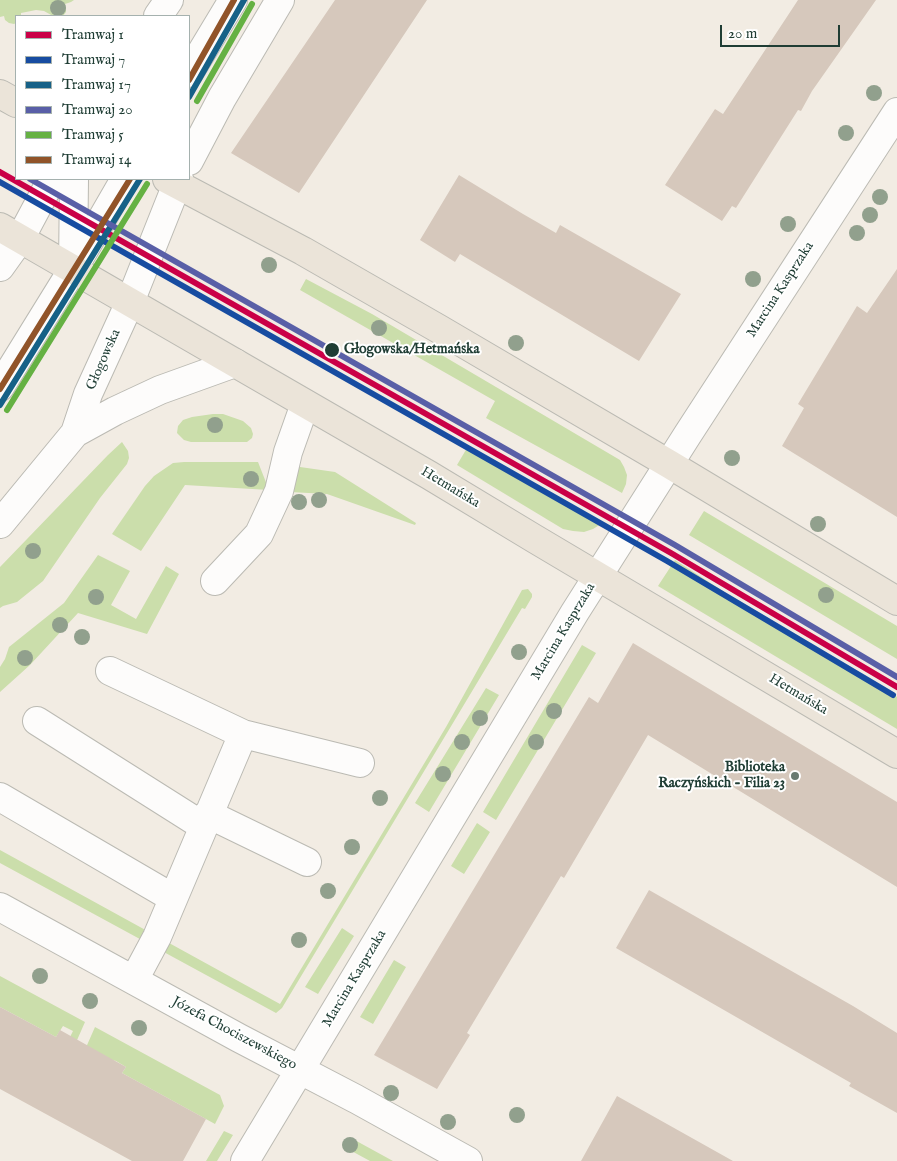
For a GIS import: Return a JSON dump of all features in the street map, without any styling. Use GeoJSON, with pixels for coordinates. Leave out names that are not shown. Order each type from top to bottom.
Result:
{"type":"FeatureCollection","features":[{"type":"Feature","properties":{"kind":"main road"},"geometry":{"type":"LineString","coordinates":[[0,94],[15,102]]}},
{"type":"Feature","properties":{"kind":"main road"},"geometry":{"type":"LineString","coordinates":[[185,180],[669,464],[897,601]]}},
{"type":"Feature","properties":{"kind":"main road","name":"Hetmańska"},"geometry":{"type":"LineString","coordinates":[[10,233],[428,475],[897,754]]}},
{"type":"Feature","properties":{"kind":"street"},"geometry":{"type":"LineString","coordinates":[[159,15],[169,0]]}},
{"type":"Feature","properties":{"kind":"street"},"geometry":{"type":"LineString","coordinates":[[190,71],[233,0]]}},
{"type":"Feature","properties":{"kind":"street","name":"Głogowska"},"geometry":{"type":"LineString","coordinates":[[190,155],[280,0]]}},
{"type":"Feature","properties":{"kind":"street","name":"Marcina Kasprzaka"},"geometry":{"type":"LineString","coordinates":[[245,1161],[575,612],[897,112]]}},
{"type":"Feature","properties":{"kind":"street"},"geometry":{"type":"LineString","coordinates":[[0,267],[10,233],[51,180]]}},
{"type":"Feature","properties":{"kind":"street"},"geometry":{"type":"LineString","coordinates":[[73,269],[74,180]]}},
{"type":"Feature","properties":{"kind":"street"},"geometry":{"type":"LineString","coordinates":[[0,388],[73,269],[124,180]]}},
{"type":"Feature","properties":{"kind":"street","name":"Głogowska"},"geometry":{"type":"LineString","coordinates":[[0,524],[75,433],[88,394],[130,302],[176,180]]}},
{"type":"Feature","properties":{"kind":"street"},"geometry":{"type":"LineString","coordinates":[[75,433],[114,411],[160,390],[235,363]]}},
{"type":"Feature","properties":{"kind":"street"},"geometry":{"type":"LineString","coordinates":[[215,581],[259,534],[279,491],[288,452],[305,404]]}},
{"type":"Feature","properties":{"kind":"street"},"geometry":{"type":"LineString","coordinates":[[110,671],[243,734],[360,763]]}},
{"type":"Feature","properties":{"kind":"street"},"geometry":{"type":"LineString","coordinates":[[37,721],[206,820],[307,862]]}},
{"type":"Feature","properties":{"kind":"street"},"geometry":{"type":"LineString","coordinates":[[134,980],[157,937],[243,734]]}},
{"type":"Feature","properties":{"kind":"street"},"geometry":{"type":"LineString","coordinates":[[0,797],[173,898]]}},
{"type":"Feature","properties":{"kind":"street","name":"Józefa Chociszewskiego"},"geometry":{"type":"LineString","coordinates":[[0,907],[468,1161]]}},
{"type":"Feature","properties":{"kind":"green space"},"geometry":{"type":"Polygon","coordinates":[[[0,0],[74,0],[65,4],[66,12],[64,15],[51,15],[44,11],[36,10],[15,15],[14,24],[5,20],[4,16],[0,17],[0,0]]]}},
{"type":"Feature","properties":{"kind":"green space"},"geometry":{"type":"Polygon","coordinates":[[[306,279],[372,314],[620,460],[627,475],[622,493],[486,418],[495,401],[300,290],[306,279]]]}},
{"type":"Feature","properties":{"kind":"green space"},"geometry":{"type":"Polygon","coordinates":[[[223,414],[243,421],[251,428],[252,438],[247,442],[191,442],[184,440],[177,433],[178,426],[183,420],[223,414]]]}},
{"type":"Feature","properties":{"kind":"green space"},"geometry":{"type":"Polygon","coordinates":[[[122,442],[128,451],[129,458],[127,464],[100,498],[43,581],[17,602],[0,608],[0,567],[122,442]]]}},
{"type":"Feature","properties":{"kind":"green space"},"geometry":{"type":"Polygon","coordinates":[[[467,448],[601,524],[584,532],[563,529],[457,465],[467,448]]]}},
{"type":"Feature","properties":{"kind":"green space"},"geometry":{"type":"Polygon","coordinates":[[[258,462],[269,490],[185,485],[141,551],[112,534],[154,476],[173,463],[258,462]]]}},
{"type":"Feature","properties":{"kind":"green space"},"geometry":{"type":"Polygon","coordinates":[[[293,466],[335,472],[416,523],[415,525],[327,494],[290,492],[293,466]]]}},
{"type":"Feature","properties":{"kind":"green space"},"geometry":{"type":"Polygon","coordinates":[[[704,511],[897,626],[897,659],[689,535],[704,511]]]}},
{"type":"Feature","properties":{"kind":"green space"},"geometry":{"type":"Polygon","coordinates":[[[98,555],[130,571],[111,605],[136,619],[166,566],[179,574],[147,634],[78,613],[30,665],[0,692],[0,667],[9,647],[64,603],[98,555]]]}},
{"type":"Feature","properties":{"kind":"green space"},"geometry":{"type":"Polygon","coordinates":[[[675,560],[897,697],[897,729],[658,586],[675,560]]]}},
{"type":"Feature","properties":{"kind":"green space"},"geometry":{"type":"Polygon","coordinates":[[[528,589],[532,597],[525,609],[522,608],[282,1008],[276,1013],[0,863],[0,850],[280,1004],[446,727],[522,590],[528,589]]]}},
{"type":"Feature","properties":{"kind":"green space"},"geometry":{"type":"Polygon","coordinates":[[[582,645],[596,653],[496,820],[483,812],[582,645]]]}},
{"type":"Feature","properties":{"kind":"green space"},"geometry":{"type":"Polygon","coordinates":[[[486,688],[499,695],[429,812],[415,803],[486,688]]]}},
{"type":"Feature","properties":{"kind":"green space"},"geometry":{"type":"Polygon","coordinates":[[[477,823],[490,832],[464,874],[451,866],[477,823]]]}},
{"type":"Feature","properties":{"kind":"green space"},"geometry":{"type":"Polygon","coordinates":[[[342,928],[354,936],[318,994],[305,987],[342,928]]]}},
{"type":"Feature","properties":{"kind":"green space"},"geometry":{"type":"Polygon","coordinates":[[[394,960],[406,967],[373,1024],[360,1017],[394,960]]]}},
{"type":"Feature","properties":{"kind":"green space"},"geometry":{"type":"Polygon","coordinates":[[[0,976],[85,1022],[74,1047],[67,1043],[73,1031],[63,1026],[56,1037],[0,1007],[0,976]]]}},
{"type":"Feature","properties":{"kind":"green space"},"geometry":{"type":"Polygon","coordinates":[[[95,1027],[220,1095],[224,1106],[215,1124],[122,1073],[126,1067],[116,1061],[84,1052],[95,1027]]]}},
{"type":"Feature","properties":{"kind":"green space"},"geometry":{"type":"Polygon","coordinates":[[[224,1131],[233,1135],[217,1161],[206,1161],[224,1131]]]}},
{"type":"Feature","properties":{"kind":"green space"},"geometry":{"type":"Polygon","coordinates":[[[351,1138],[393,1161],[370,1161],[346,1148],[351,1138]]]}},
{"type":"Feature","properties":{"kind":"building"},"geometry":{"type":"Polygon","coordinates":[[[335,0],[427,0],[299,193],[231,153],[335,0]]]}},
{"type":"Feature","properties":{"kind":"building"},"geometry":{"type":"Polygon","coordinates":[[[798,0],[876,0],[812,91],[801,111],[798,110],[736,208],[732,206],[722,221],[665,185],[715,109],[723,114],[798,0]]]}},
{"type":"Feature","properties":{"kind":"building"},"geometry":{"type":"Polygon","coordinates":[[[459,175],[556,233],[560,225],[681,294],[639,361],[460,254],[455,262],[420,240],[459,175]]]}},
{"type":"Feature","properties":{"kind":"building"},"geometry":{"type":"Polygon","coordinates":[[[897,269],[897,517],[782,446],[804,408],[798,404],[857,306],[867,313],[897,269]]]}},
{"type":"Feature","properties":{"kind":"building"},"geometry":{"type":"Polygon","coordinates":[[[633,643],[897,802],[897,887],[648,735],[564,878],[561,876],[467,1033],[470,1035],[437,1089],[374,1055],[589,697],[598,703],[633,643]]]}},
{"type":"Feature","properties":{"kind":"building"},"geometry":{"type":"Polygon","coordinates":[[[649,890],[897,1033],[897,1113],[849,1086],[851,1083],[616,948],[649,890]]]}},
{"type":"Feature","properties":{"kind":"building"},"geometry":{"type":"Polygon","coordinates":[[[0,1007],[56,1037],[60,1030],[126,1067],[122,1073],[206,1119],[183,1161],[132,1161],[0,1089],[0,1007]]]}},
{"type":"Feature","properties":{"kind":"building"},"geometry":{"type":"Polygon","coordinates":[[[617,1096],[733,1161],[581,1161],[617,1096]]]}},
{"type":"Feature","properties":{"kind":"tram line","name":"14"},"geometry":{"type":"LineString","coordinates":[[190,78],[234,0]]}},
{"type":"Feature","properties":{"kind":"tram line","name":"17"},"geometry":{"type":"LineString","coordinates":[[190,95],[244,0]]}},
{"type":"Feature","properties":{"kind":"tram line","name":"5"},"geometry":{"type":"LineString","coordinates":[[197,101],[252,4]]}},
{"type":"Feature","properties":{"kind":"tram line","name":"1"},"geometry":{"type":"LineString","coordinates":[[0,172],[671,553],[897,687]]}},
{"type":"Feature","properties":{"kind":"tram line","name":"20"},"geometry":{"type":"LineString","coordinates":[[32,180],[675,545],[897,677]]}},
{"type":"Feature","properties":{"kind":"tram line","name":"14"},"geometry":{"type":"LineString","coordinates":[[0,389],[129,180]]}},
{"type":"Feature","properties":{"kind":"tram line","name":"17"},"geometry":{"type":"LineString","coordinates":[[0,405],[139,180]]}},
{"type":"Feature","properties":{"kind":"tram line","name":"7"},"geometry":{"type":"LineString","coordinates":[[0,182],[667,561],[893,695]]}},
{"type":"Feature","properties":{"kind":"tram line","name":"5"},"geometry":{"type":"LineString","coordinates":[[7,410],[147,184]]}},
{"type":"Feature","properties":{"kind":"place","name":"Głogowska/Hetmańska"},"geometry":{"type":"Point","coordinates":[332,350]}},
{"type":"Feature","properties":{"kind":"place","name":"Biblioteka Raczyńskich - Filia 23"},"geometry":{"type":"Point","coordinates":[795,776]}}]}
